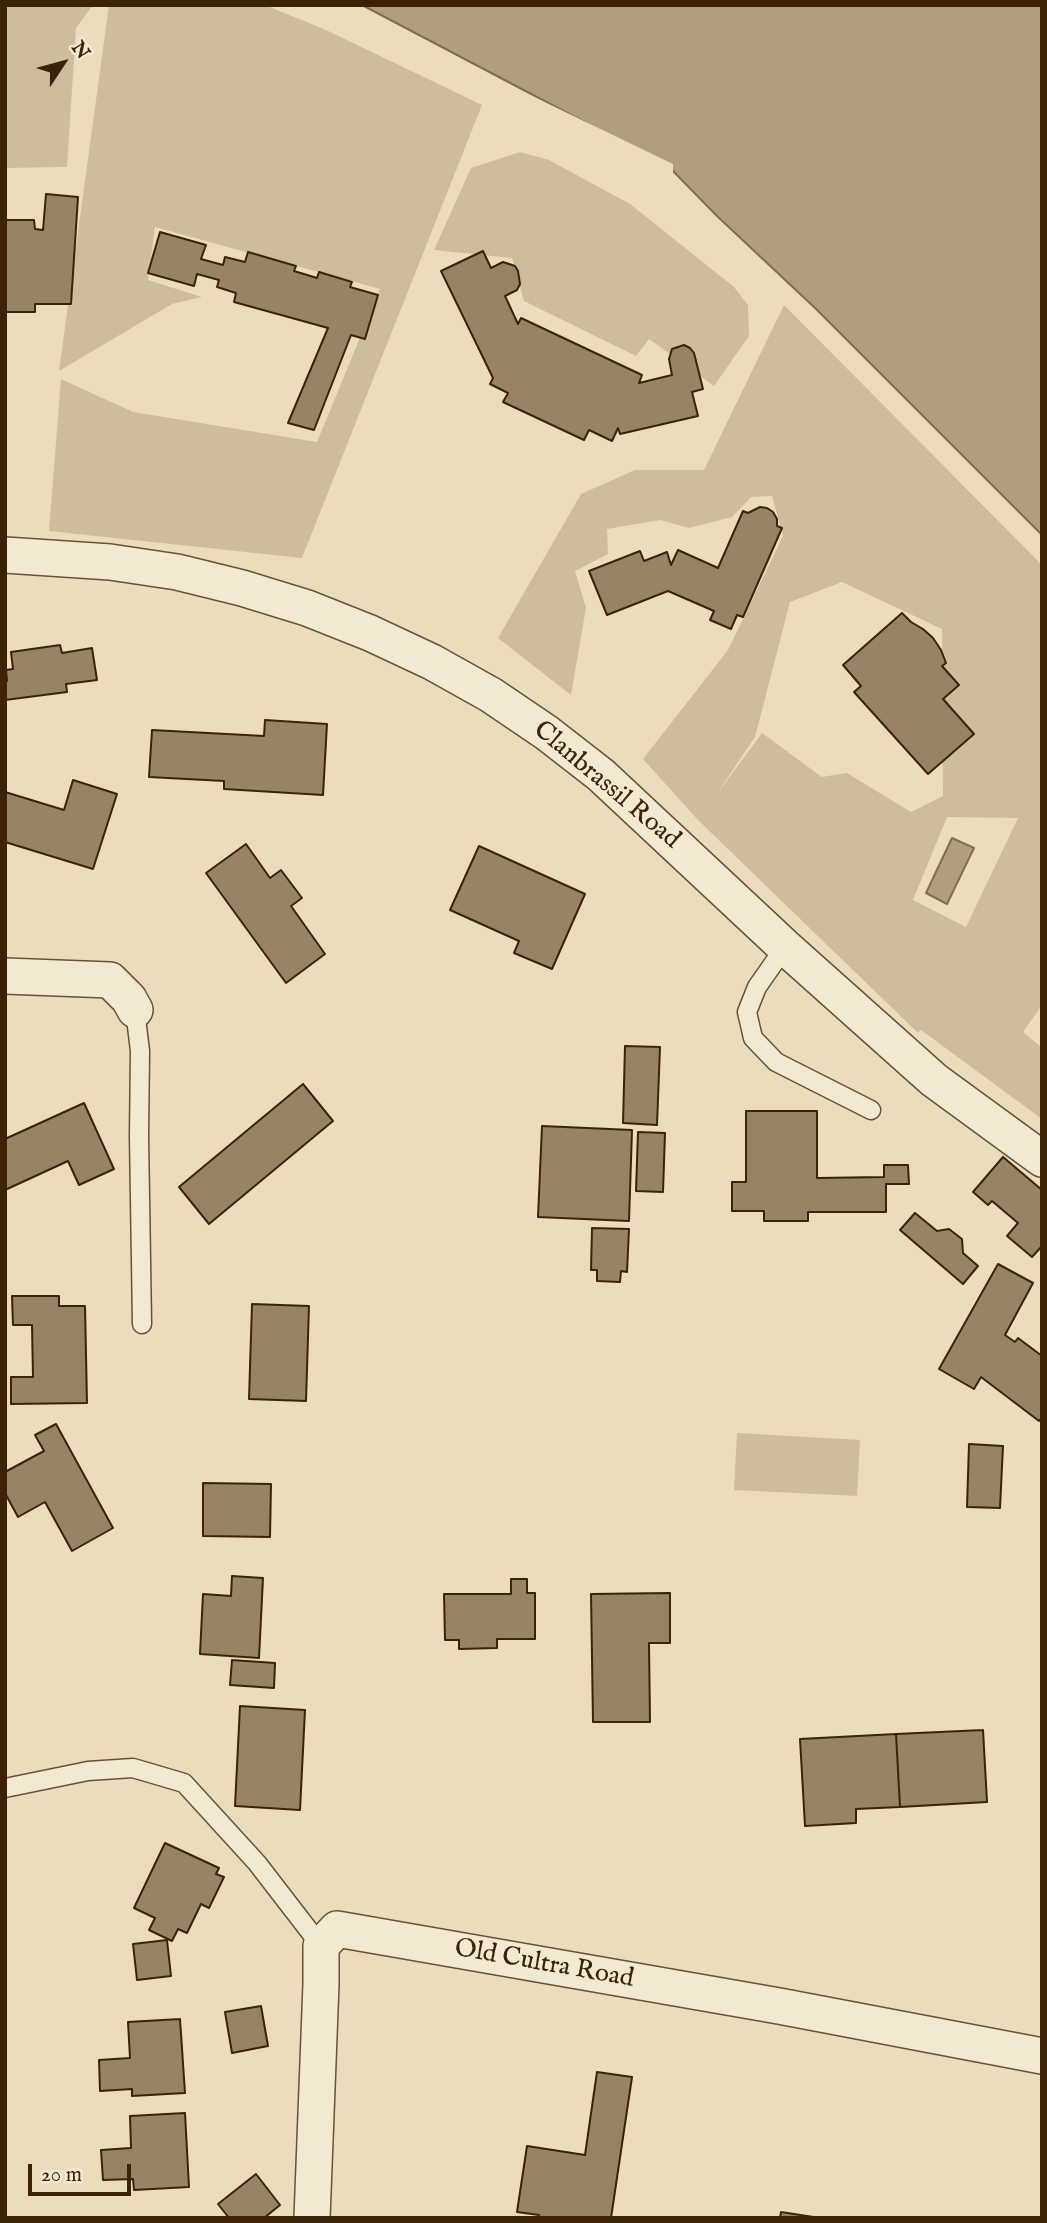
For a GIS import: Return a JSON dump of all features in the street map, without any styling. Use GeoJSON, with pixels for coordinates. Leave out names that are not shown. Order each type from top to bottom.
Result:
{"type":"FeatureCollection","features":[{"type":"Feature","properties":{"kind":"street","name":"Clanbrassil Road"},"geometry":{"type":"LineString","coordinates":[[5,555],[110,562],[177,572],[242,588],[307,608],[370,633],[432,662],[491,695],[547,733],[601,775],[785,947],[934,1080],[1042,1159]]}},
{"type":"Feature","properties":{"kind":"street"},"geometry":{"type":"LineString","coordinates":[[5,976],[110,981],[129,999],[135,1010]]}},
{"type":"Feature","properties":{"kind":"street","name":"Old Cultra Road"},"geometry":{"type":"LineString","coordinates":[[321,1945],[337,1929],[779,2006],[1042,2056]]}},
{"type":"Feature","properties":{"kind":"street"},"geometry":{"type":"LineString","coordinates":[[313,2218],[321,1945]]}},
{"type":"Feature","properties":{"kind":"lane"},"geometry":{"type":"LineString","coordinates":[[785,947],[757,987],[747,1012],[752,1038],[776,1062],[871,1110]]}},
{"type":"Feature","properties":{"kind":"lane"},"geometry":{"type":"LineString","coordinates":[[135,1010],[140,1051],[142,1324]]}},
{"type":"Feature","properties":{"kind":"lane"},"geometry":{"type":"LineString","coordinates":[[5,1788],[88,1770],[133,1768],[184,1783],[257,1863],[321,1945]]}},
{"type":"Feature","properties":{"kind":"shaded area"},"geometry":{"type":"Polygon","coordinates":[[[93,5],[76,28],[67,167],[5,168],[5,6],[93,5]]]}},
{"type":"Feature","properties":{"kind":"shaded area"},"geometry":{"type":"Polygon","coordinates":[[[109,5],[265,5],[326,30],[482,105],[302,558],[49,531],[61,379],[133,412],[317,442],[380,289],[155,227],[148,280],[202,297],[172,304],[59,371],[109,5]]]}},
{"type":"Feature","properties":{"kind":"shaded area"},"geometry":{"type":"Polygon","coordinates":[[[362,5],[1042,5],[1042,535],[815,308],[668,166],[362,5]]]}},
{"type":"Feature","properties":{"kind":"shaded area"},"geometry":{"type":"Polygon","coordinates":[[[520,152],[549,160],[630,204],[734,287],[748,305],[749,336],[714,386],[649,339],[636,356],[524,301],[512,258],[434,250],[471,168],[520,152]]]}},
{"type":"Feature","properties":{"kind":"shaded area"},"geometry":{"type":"Polygon","coordinates":[[[784,305],[1042,565],[1042,1005],[1023,1032],[1042,1048],[1042,1119],[921,1030],[918,1033],[698,820],[643,759],[728,650],[783,536],[772,496],[751,497],[732,517],[689,528],[660,520],[607,529],[608,554],[575,571],[586,608],[571,695],[498,638],[581,494],[635,470],[704,470],[784,305]],[[842,582],[790,602],[755,737],[716,795],[762,733],[822,777],[847,773],[911,812],[943,796],[942,629],[842,582]],[[947,817],[913,900],[966,927],[1018,818],[947,817]]]}},
{"type":"Feature","properties":{"kind":"shaded area"},"geometry":{"type":"Polygon","coordinates":[[[952,838],[974,848],[947,904],[926,893],[952,838]]]}},
{"type":"Feature","properties":{"kind":"shaded area"},"geometry":{"type":"Polygon","coordinates":[[[737,1433],[860,1440],[857,1496],[734,1490],[737,1433]]]}},
{"type":"Feature","properties":{"kind":"pier"},"geometry":{"type":"Polygon","coordinates":[[[468,65],[673,164],[673,176],[666,169],[468,65]]]}},
{"type":"Feature","properties":{"kind":"building"},"geometry":{"type":"Polygon","coordinates":[[[46,194],[78,197],[71,304],[35,304],[35,312],[5,312],[5,220],[34,220],[35,229],[43,230],[46,194]]]}},
{"type":"Feature","properties":{"kind":"building"},"geometry":{"type":"Polygon","coordinates":[[[160,232],[206,245],[201,259],[223,265],[225,257],[245,262],[248,252],[296,266],[294,271],[317,278],[319,272],[352,282],[350,287],[378,295],[365,339],[351,335],[314,430],[288,423],[328,328],[234,302],[236,293],[217,287],[219,280],[197,274],[194,286],[148,273],[160,232]]]}},
{"type":"Feature","properties":{"kind":"building"},"geometry":{"type":"Polygon","coordinates":[[[483,251],[491,268],[503,262],[515,266],[518,271],[520,284],[517,290],[505,296],[518,324],[521,318],[642,375],[639,383],[672,375],[669,359],[672,349],[684,345],[690,348],[694,353],[703,389],[692,392],[698,416],[620,434],[618,428],[612,441],[589,430],[584,440],[503,402],[508,393],[490,384],[493,378],[441,271],[483,251]]]}},
{"type":"Feature","properties":{"kind":"building"},"geometry":{"type":"Polygon","coordinates":[[[760,507],[773,512],[777,526],[782,528],[743,617],[737,615],[731,629],[710,620],[714,611],[668,591],[607,615],[589,571],[640,551],[644,561],[667,552],[671,565],[678,550],[718,568],[743,511],[748,513],[760,507]]]}},
{"type":"Feature","properties":{"kind":"building"},"geometry":{"type":"Polygon","coordinates":[[[902,613],[933,638],[941,650],[946,663],[942,666],[959,685],[943,699],[974,734],[928,774],[854,692],[861,686],[843,665],[902,613]]]}},
{"type":"Feature","properties":{"kind":"building"},"geometry":{"type":"Polygon","coordinates":[[[60,645],[62,653],[92,648],[97,680],[66,684],[67,692],[5,700],[6,670],[13,669],[11,652],[60,645]]]}},
{"type":"Feature","properties":{"kind":"building"},"geometry":{"type":"Polygon","coordinates":[[[265,720],[327,724],[323,795],[224,789],[224,781],[149,777],[152,730],[264,736],[265,720]]]}},
{"type":"Feature","properties":{"kind":"building"},"geometry":{"type":"Polygon","coordinates":[[[73,780],[117,794],[93,869],[5,842],[5,792],[64,810],[73,780]]]}},
{"type":"Feature","properties":{"kind":"building"},"geometry":{"type":"Polygon","coordinates":[[[246,844],[270,878],[281,870],[302,898],[291,906],[325,954],[286,983],[206,873],[246,844]]]}},
{"type":"Feature","properties":{"kind":"building"},"geometry":{"type":"Polygon","coordinates":[[[479,846],[585,894],[552,969],[514,953],[519,941],[450,910],[479,846]]]}},
{"type":"Feature","properties":{"kind":"building"},"geometry":{"type":"Polygon","coordinates":[[[625,1046],[660,1047],[657,1125],[623,1123],[625,1046]]]}},
{"type":"Feature","properties":{"kind":"building"},"geometry":{"type":"Polygon","coordinates":[[[303,1084],[333,1121],[209,1224],[179,1187],[303,1084]]]}},
{"type":"Feature","properties":{"kind":"building"},"geometry":{"type":"Polygon","coordinates":[[[84,1103],[114,1169],[79,1185],[68,1161],[5,1190],[5,1139],[84,1103]]]}},
{"type":"Feature","properties":{"kind":"building"},"geometry":{"type":"Polygon","coordinates":[[[746,1111],[817,1111],[817,1178],[884,1177],[884,1165],[908,1165],[909,1184],[886,1184],[886,1212],[808,1212],[808,1221],[764,1221],[764,1211],[732,1211],[732,1182],[746,1182],[746,1111]]]}},
{"type":"Feature","properties":{"kind":"building"},"geometry":{"type":"Polygon","coordinates":[[[542,1126],[632,1130],[629,1221],[538,1217],[542,1126]]]}},
{"type":"Feature","properties":{"kind":"building"},"geometry":{"type":"Polygon","coordinates":[[[638,1132],[665,1133],[663,1192],[636,1191],[638,1132]]]}},
{"type":"Feature","properties":{"kind":"building"},"geometry":{"type":"Polygon","coordinates":[[[1003,1157],[1042,1190],[1042,1246],[1032,1257],[1007,1236],[1018,1223],[992,1201],[988,1205],[973,1192],[1003,1157]]]}},
{"type":"Feature","properties":{"kind":"building"},"geometry":{"type":"Polygon","coordinates":[[[915,1213],[937,1231],[949,1229],[962,1239],[963,1253],[978,1266],[963,1284],[900,1230],[915,1213]]]}},
{"type":"Feature","properties":{"kind":"building"},"geometry":{"type":"Polygon","coordinates":[[[592,1228],[629,1229],[627,1272],[621,1271],[620,1282],[597,1281],[597,1270],[591,1270],[592,1228]]]}},
{"type":"Feature","properties":{"kind":"building"},"geometry":{"type":"Polygon","coordinates":[[[998,1264],[1033,1283],[1005,1335],[1015,1342],[1018,1338],[1042,1356],[1042,1417],[1039,1421],[981,1377],[974,1389],[939,1369],[998,1264]]]}},
{"type":"Feature","properties":{"kind":"building"},"geometry":{"type":"Polygon","coordinates":[[[12,1296],[59,1296],[59,1306],[85,1306],[87,1403],[11,1404],[11,1377],[33,1377],[32,1325],[13,1325],[12,1296]]]}},
{"type":"Feature","properties":{"kind":"building"},"geometry":{"type":"Polygon","coordinates":[[[252,1304],[309,1306],[306,1401],[249,1399],[252,1304]]]}},
{"type":"Feature","properties":{"kind":"building"},"geometry":{"type":"Polygon","coordinates":[[[56,1424],[113,1528],[72,1551],[45,1502],[18,1517],[5,1493],[5,1472],[44,1451],[35,1435],[56,1424]]]}},
{"type":"Feature","properties":{"kind":"building"},"geometry":{"type":"Polygon","coordinates":[[[969,1444],[1003,1446],[1000,1508],[967,1507],[969,1444]]]}},
{"type":"Feature","properties":{"kind":"building"},"geometry":{"type":"Polygon","coordinates":[[[203,1483],[271,1484],[270,1537],[203,1536],[203,1483]]]}},
{"type":"Feature","properties":{"kind":"building"},"geometry":{"type":"Polygon","coordinates":[[[232,1576],[263,1578],[259,1658],[200,1654],[203,1594],[231,1596],[232,1576]]]}},
{"type":"Feature","properties":{"kind":"building"},"geometry":{"type":"Polygon","coordinates":[[[511,1579],[527,1579],[527,1593],[535,1593],[535,1639],[497,1639],[497,1648],[459,1649],[459,1640],[445,1640],[444,1594],[511,1594],[511,1579]]]}},
{"type":"Feature","properties":{"kind":"building"},"geometry":{"type":"Polygon","coordinates":[[[670,1593],[670,1643],[649,1643],[650,1722],[593,1722],[591,1594],[670,1593]]]}},
{"type":"Feature","properties":{"kind":"building"},"geometry":{"type":"Polygon","coordinates":[[[232,1660],[275,1663],[274,1688],[230,1685],[232,1660]]]}},
{"type":"Feature","properties":{"kind":"building"},"geometry":{"type":"Polygon","coordinates":[[[240,1706],[305,1710],[300,1810],[235,1806],[240,1706]]]}},
{"type":"Feature","properties":{"kind":"building"},"geometry":{"type":"Polygon","coordinates":[[[983,1730],[987,1802],[900,1807],[896,1734],[983,1730]]]}},
{"type":"Feature","properties":{"kind":"building"},"geometry":{"type":"Polygon","coordinates":[[[896,1734],[900,1807],[856,1809],[856,1823],[805,1826],[800,1739],[896,1734]]]}},
{"type":"Feature","properties":{"kind":"building"},"geometry":{"type":"Polygon","coordinates":[[[165,1843],[219,1868],[216,1874],[224,1877],[209,1908],[201,1904],[187,1933],[178,1929],[172,1941],[149,1930],[155,1918],[134,1908],[165,1843]]]}},
{"type":"Feature","properties":{"kind":"building"},"geometry":{"type":"Polygon","coordinates":[[[167,1940],[171,1976],[137,1980],[133,1944],[167,1940]]]}},
{"type":"Feature","properties":{"kind":"building"},"geometry":{"type":"Polygon","coordinates":[[[261,2006],[268,2046],[232,2053],[225,2012],[261,2006]]]}},
{"type":"Feature","properties":{"kind":"building"},"geometry":{"type":"Polygon","coordinates":[[[180,2019],[185,2093],[132,2096],[132,2089],[100,2091],[99,2060],[130,2058],[128,2022],[180,2019]]]}},
{"type":"Feature","properties":{"kind":"building"},"geometry":{"type":"Polygon","coordinates":[[[597,2072],[632,2077],[611,2218],[538,2218],[539,2215],[517,2212],[527,2146],[585,2155],[597,2072]]]}},
{"type":"Feature","properties":{"kind":"building"},"geometry":{"type":"Polygon","coordinates":[[[185,2113],[189,2187],[134,2190],[133,2179],[103,2180],[101,2150],[131,2148],[130,2116],[185,2113]]]}},
{"type":"Feature","properties":{"kind":"building"},"geometry":{"type":"Polygon","coordinates":[[[256,2174],[280,2205],[264,2218],[229,2218],[218,2204],[256,2174]]]}},
{"type":"Feature","properties":{"kind":"building"},"geometry":{"type":"Polygon","coordinates":[[[781,2212],[820,2218],[780,2218],[781,2212]]]}}]}
